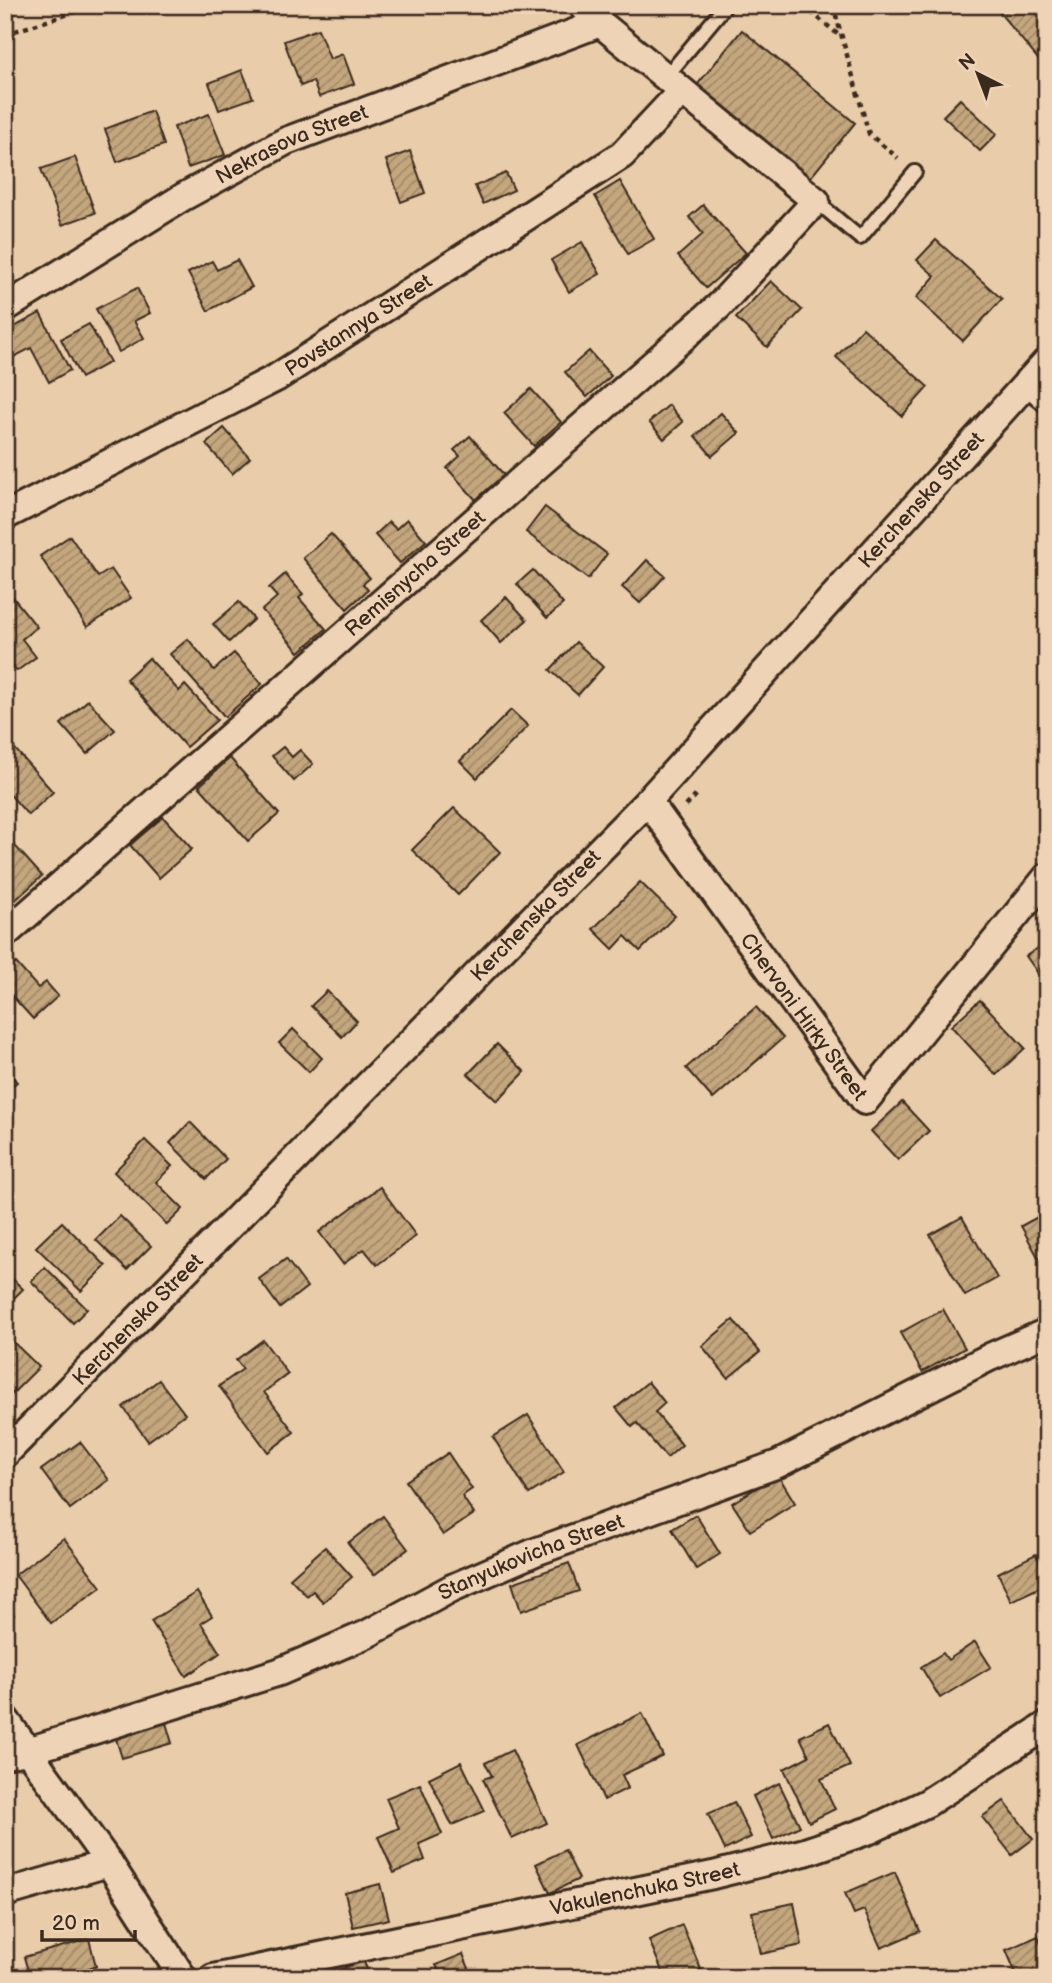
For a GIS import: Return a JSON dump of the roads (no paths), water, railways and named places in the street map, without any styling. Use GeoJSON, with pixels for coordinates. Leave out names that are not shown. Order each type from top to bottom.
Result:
{"type":"FeatureCollection","features":[{"type":"Feature","properties":{"kind":"street"},"geometry":{"type":"LineString","coordinates":[[591,14],[816,201]]}},
{"type":"Feature","properties":{"kind":"street","name":"Nekrasova Street"},"geometry":{"type":"LineString","coordinates":[[5,308],[183,197],[286,141],[591,14]]}},
{"type":"Feature","properties":{"kind":"street","name":"Povstannya Street"},"geometry":{"type":"LineString","coordinates":[[5,516],[276,378],[622,155],[674,84]]}},
{"type":"Feature","properties":{"kind":"street","name":"Remisnycha Street"},"geometry":{"type":"LineString","coordinates":[[5,934],[719,306],[816,201]]}},
{"type":"Feature","properties":{"kind":"street","name":"Kerchenska Street"},"geometry":{"type":"LineString","coordinates":[[5,1454],[648,801],[1038,389],[1047,361]]}},
{"type":"Feature","properties":{"kind":"street","name":"Chervoni Hirky Street"},"geometry":{"type":"LineString","coordinates":[[648,801],[865,1101],[1047,877]]}},
{"type":"Feature","properties":{"kind":"street","name":"Stanyukovicha Street"},"geometry":{"type":"LineString","coordinates":[[17,1753],[279,1672],[367,1634],[453,1588],[535,1552],[778,1464],[990,1357],[1047,1332]]}},
{"type":"Feature","properties":{"kind":"street"},"geometry":{"type":"LineString","coordinates":[[5,1719],[17,1753],[109,1863],[183,1978]]}},
{"type":"Feature","properties":{"kind":"street","name":"Vakulenchuka Street"},"geometry":{"type":"LineString","coordinates":[[213,1978],[713,1875],[805,1852],[870,1830],[927,1803],[1047,1724]]}},
{"type":"Feature","properties":{"kind":"street"},"geometry":{"type":"LineString","coordinates":[[5,1893],[109,1863]]}},
{"type":"Feature","properties":{"kind":"lane"},"geometry":{"type":"LineString","coordinates":[[674,84],[726,5]]}},
{"type":"Feature","properties":{"kind":"lane"},"geometry":{"type":"LineString","coordinates":[[816,201],[860,238],[915,172]]}}]}
